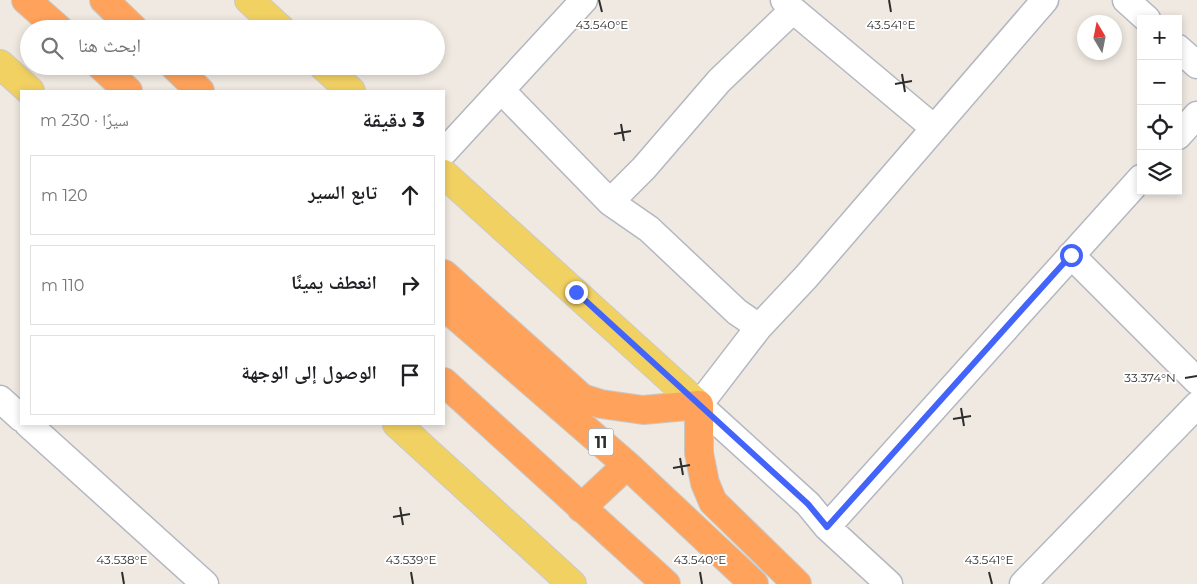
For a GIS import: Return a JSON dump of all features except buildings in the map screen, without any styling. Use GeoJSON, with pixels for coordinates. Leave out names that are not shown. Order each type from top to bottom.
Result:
{"type":"FeatureCollection","features":[{"type":"Feature","properties":{"kind":"highway"},"geometry":{"type":"LineString","coordinates":[[26,0],[48,20]]}},
{"type":"Feature","properties":{"kind":"highway"},"geometry":{"type":"LineString","coordinates":[[104,0],[125,20]]}},
{"type":"Feature","properties":{"kind":"highway"},"geometry":{"type":"LineString","coordinates":[[111,75],[127,90]]}},
{"type":"Feature","properties":{"kind":"highway"},"geometry":{"type":"LineString","coordinates":[[183,75],[199,90]]}},
{"type":"Feature","properties":{"kind":"highway"},"geometry":{"type":"LineString","coordinates":[[445,275],[582,398],[600,404],[644,410],[700,405],[699,453],[705,483],[713,502],[797,584]]}},
{"type":"Feature","properties":{"kind":"highway","name":"11"},"geometry":{"type":"LineString","coordinates":[[445,307],[627,465],[754,584]]}},
{"type":"Feature","properties":{"kind":"highway"},"geometry":{"type":"LineString","coordinates":[[445,383],[666,584]]}},
{"type":"Feature","properties":{"kind":"highway"},"geometry":{"type":"LineString","coordinates":[[581,508],[627,465]]}},
{"type":"Feature","properties":{"kind":"main road"},"geometry":{"type":"LineString","coordinates":[[249,0],[271,20]]}},
{"type":"Feature","properties":{"kind":"main road"},"geometry":{"type":"LineString","coordinates":[[0,64],[29,90]]}},
{"type":"Feature","properties":{"kind":"main road"},"geometry":{"type":"LineString","coordinates":[[333,75],[350,90]]}},
{"type":"Feature","properties":{"kind":"main road"},"geometry":{"type":"LineString","coordinates":[[445,175],[700,405]]}},
{"type":"Feature","properties":{"kind":"main road"},"geometry":{"type":"LineString","coordinates":[[398,425],[572,584]]}},
{"type":"Feature","properties":{"kind":"street"},"geometry":{"type":"LineString","coordinates":[[445,151],[584,0]]}},
{"type":"Feature","properties":{"kind":"street"},"geometry":{"type":"LineString","coordinates":[[889,584],[827,527],[808,504],[700,405],[759,328],[806,277],[1045,0]]}},
{"type":"Feature","properties":{"kind":"street"},"geometry":{"type":"LineString","coordinates":[[1126,0],[1143,15]]}},
{"type":"Feature","properties":{"kind":"street"},"geometry":{"type":"LineString","coordinates":[[610,202],[644,168],[788,5],[934,128]]}},
{"type":"Feature","properties":{"kind":"street"},"geometry":{"type":"LineString","coordinates":[[1182,52],[1197,65]]}},
{"type":"Feature","properties":{"kind":"street"},"geometry":{"type":"LineString","coordinates":[[501,90],[610,202],[649,229],[737,312],[759,328]]}},
{"type":"Feature","properties":{"kind":"street"},"geometry":{"type":"LineString","coordinates":[[1182,132],[1197,115]]}},
{"type":"Feature","properties":{"kind":"street"},"geometry":{"type":"LineString","coordinates":[[827,527],[1137,182]]}},
{"type":"Feature","properties":{"kind":"street"},"geometry":{"type":"LineString","coordinates":[[1071,255],[1197,381]]}},
{"type":"Feature","properties":{"kind":"street"},"geometry":{"type":"LineString","coordinates":[[0,399],[20,417]]}},
{"type":"Feature","properties":{"kind":"street"},"geometry":{"type":"LineString","coordinates":[[1023,584],[1197,405]]}},
{"type":"Feature","properties":{"kind":"street"},"geometry":{"type":"LineString","coordinates":[[29,425],[205,584]]}},
{"type":"Feature","properties":{"kind":"route"},"geometry":{"type":"LineString","coordinates":[[576,292],[808,504],[827,527],[1071,255]]}}]}
